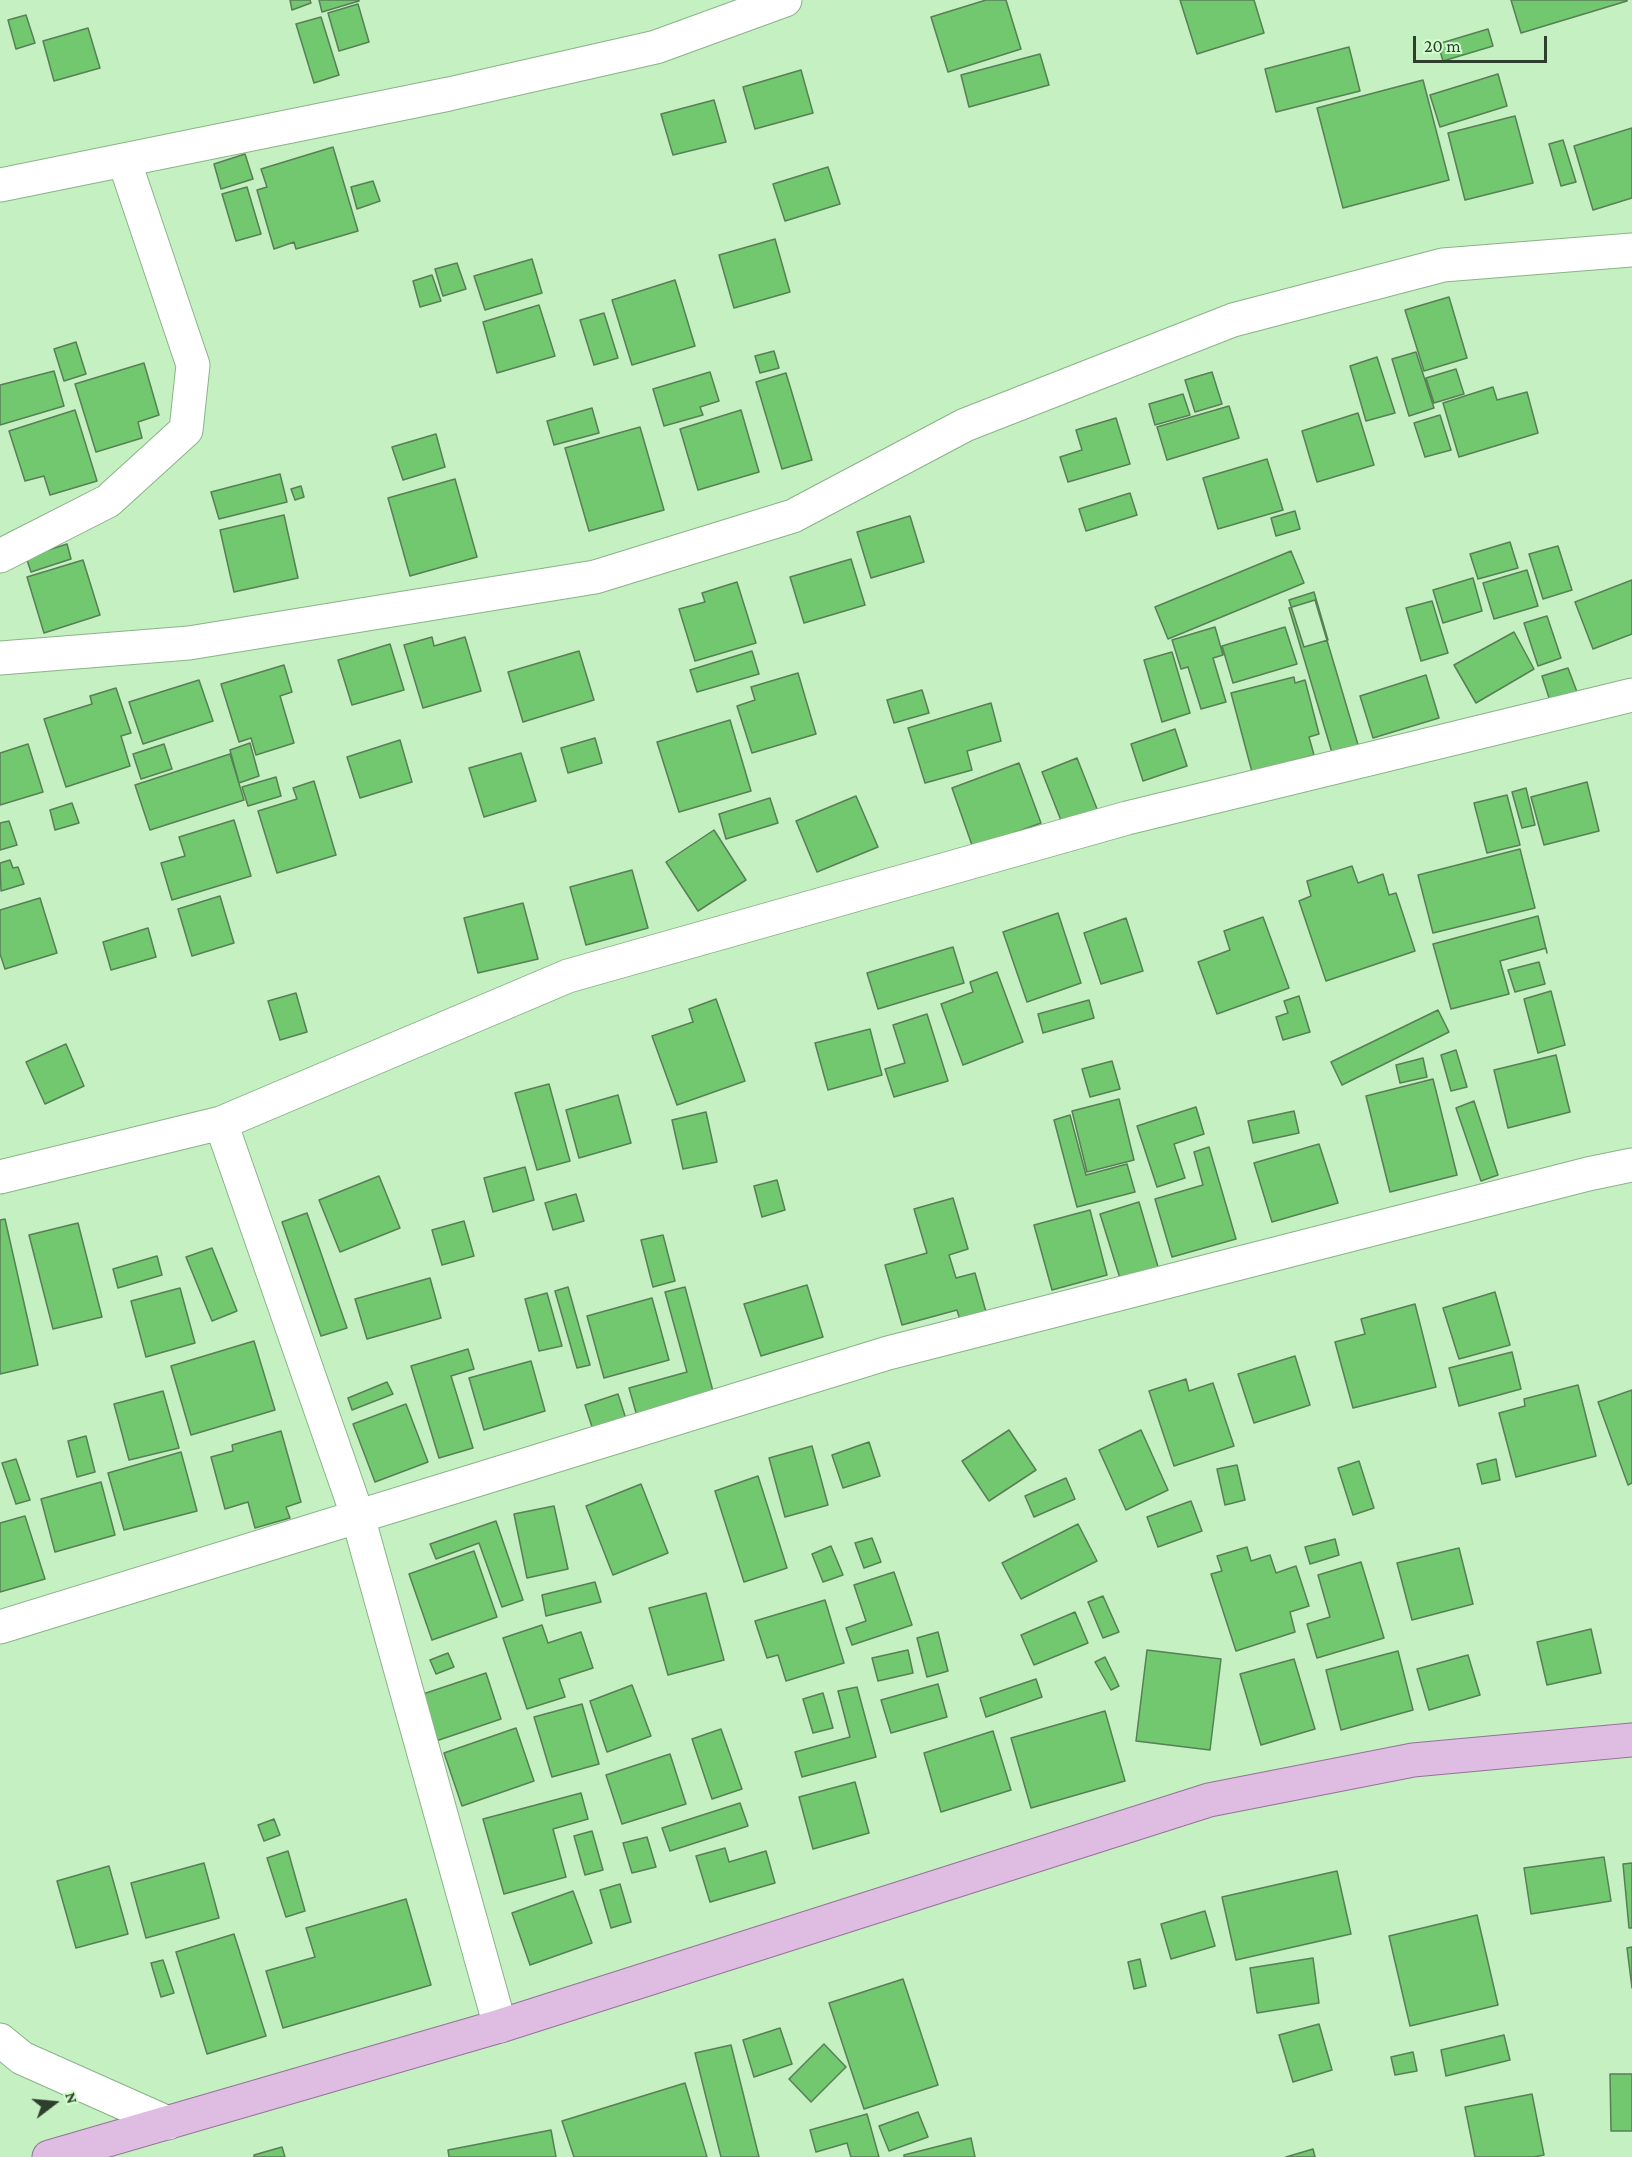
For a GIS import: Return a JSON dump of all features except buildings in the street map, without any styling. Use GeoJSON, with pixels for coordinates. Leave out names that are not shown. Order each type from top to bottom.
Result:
{"type":"FeatureCollection","features":[{"type":"Feature","properties":{"kind":"main road"},"geometry":{"type":"LineString","coordinates":[[49,2157],[500,2026],[1209,1800],[1413,1760],[1632,1740]]}},
{"type":"Feature","properties":{"kind":"street"},"geometry":{"type":"LineString","coordinates":[[0,184],[449,94],[656,47],[785,0]]}},
{"type":"Feature","properties":{"kind":"street"},"geometry":{"type":"LineString","coordinates":[[0,556],[108,501],[186,429],[193,365],[124,160]]}},
{"type":"Feature","properties":{"kind":"street"},"geometry":{"type":"LineString","coordinates":[[0,658],[189,643],[595,577],[793,516],[965,425],[1233,320],[1443,265],[1632,250]]}},
{"type":"Feature","properties":{"kind":"street"},"geometry":{"type":"LineString","coordinates":[[0,1177],[221,1123],[568,976],[1127,818],[1632,695]]}},
{"type":"Feature","properties":{"kind":"street"},"geometry":{"type":"LineString","coordinates":[[221,1123],[358,1517],[500,2026]]}},
{"type":"Feature","properties":{"kind":"street"},"geometry":{"type":"LineString","coordinates":[[0,1627],[888,1353],[1588,1174],[1632,1165]]}},
{"type":"Feature","properties":{"kind":"street"},"geometry":{"type":"LineString","coordinates":[[0,2040],[22,2058],[168,2123]]}}]}
